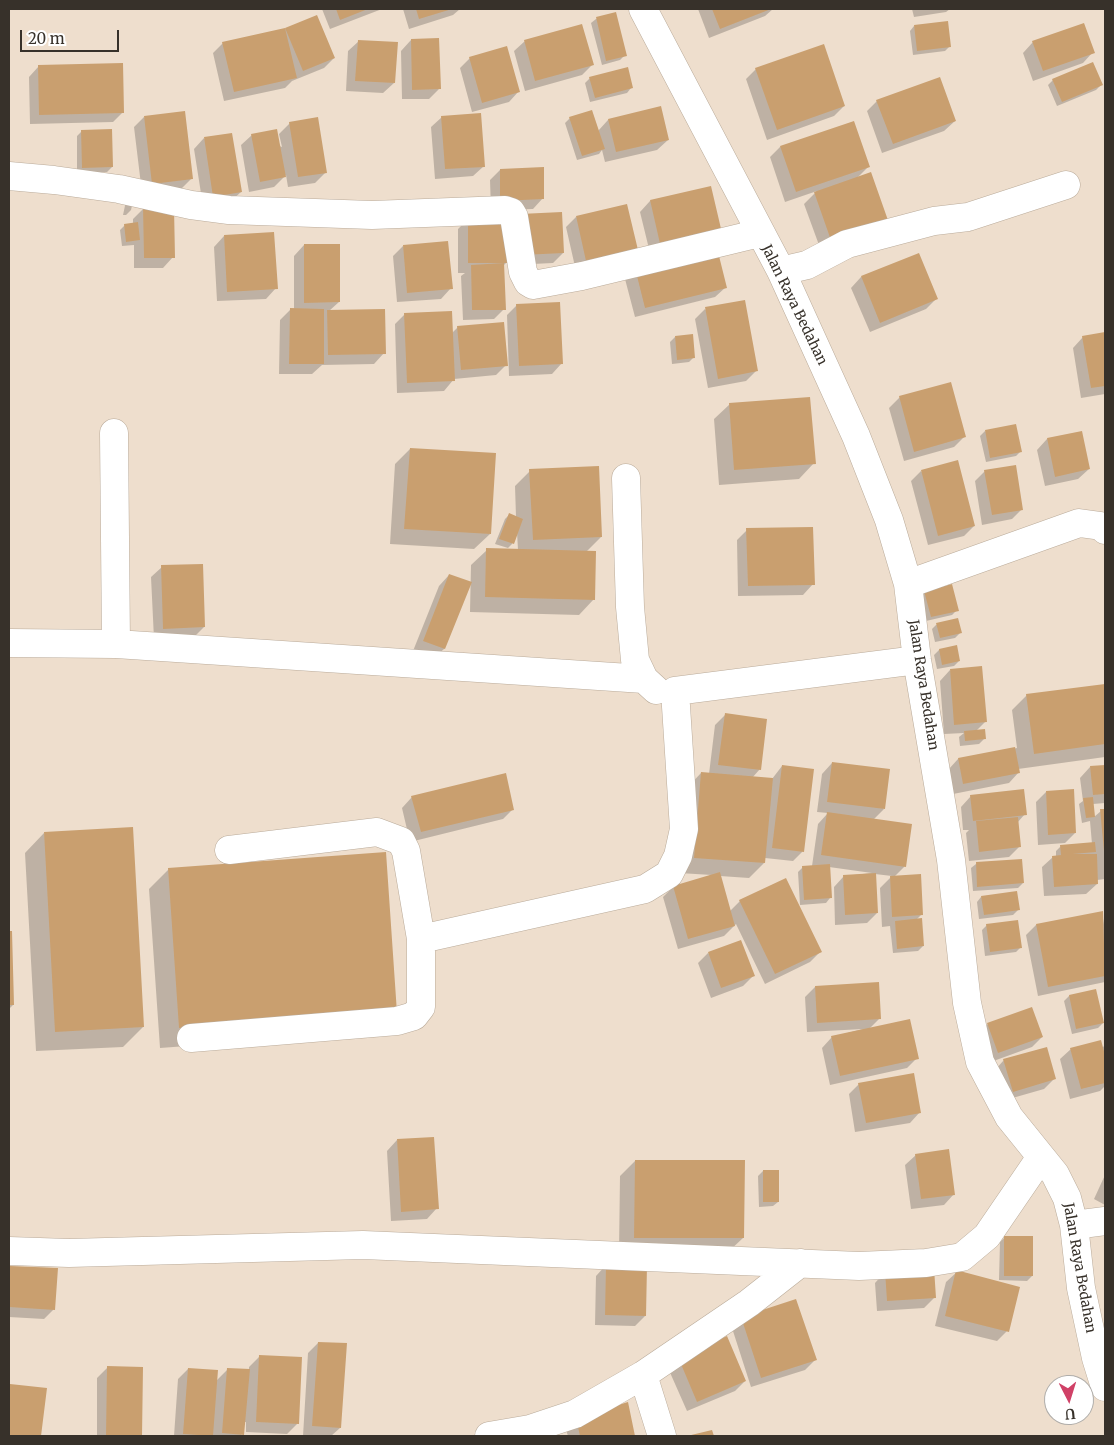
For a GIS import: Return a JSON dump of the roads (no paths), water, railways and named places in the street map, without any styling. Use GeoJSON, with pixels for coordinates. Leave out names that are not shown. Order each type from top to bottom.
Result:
{"type":"FeatureCollection","features":[{"type":"Feature","properties":{"kind":"street","name":"Jalan Raya Bedahan"},"geometry":{"type":"LineString","coordinates":[[643,9],[781,271],[856,436],[889,520],[908,584],[917,660],[951,860],[967,1003],[980,1062],[1009,1117],[1055,1174],[1067,1198],[1074,1225],[1080,1288],[1105,1386]]}},
{"type":"Feature","properties":{"kind":"street"},"geometry":{"type":"LineString","coordinates":[[9,176],[119,189],[191,205],[229,210],[372,215],[505,210],[511,212],[514,217],[523,272],[528,282],[533,285],[582,276],[760,234]]}},
{"type":"Feature","properties":{"kind":"street"},"geometry":{"type":"LineString","coordinates":[[781,271],[807,265],[847,244],[934,221],[974,215],[1066,185]]}},
{"type":"Feature","properties":{"kind":"street"},"geometry":{"type":"LineString","coordinates":[[114,433],[116,644]]}},
{"type":"Feature","properties":{"kind":"street"},"geometry":{"type":"LineString","coordinates":[[626,478],[635,660],[644,679],[657,690],[675,692],[917,660]]}},
{"type":"Feature","properties":{"kind":"street"},"geometry":{"type":"LineString","coordinates":[[908,584],[1105,515]]}},
{"type":"Feature","properties":{"kind":"street"},"geometry":{"type":"LineString","coordinates":[[1079,523],[1101,526],[1105,530]]}},
{"type":"Feature","properties":{"kind":"street"},"geometry":{"type":"LineString","coordinates":[[9,643],[116,644],[644,679]]}},
{"type":"Feature","properties":{"kind":"street"},"geometry":{"type":"LineString","coordinates":[[421,939],[645,889],[669,874],[678,856],[684,829],[675,692]]}},
{"type":"Feature","properties":{"kind":"street"},"geometry":{"type":"LineString","coordinates":[[191,1038],[397,1021],[414,1016],[421,1007],[421,939],[406,851],[401,841],[377,832],[229,850]]}},
{"type":"Feature","properties":{"kind":"street"},"geometry":{"type":"LineString","coordinates":[[9,1251],[69,1253],[363,1245],[531,1254],[901,1266],[962,1257],[987,1236],[1041,1157]]}},
{"type":"Feature","properties":{"kind":"street"},"geometry":{"type":"LineString","coordinates":[[1074,1225],[1105,1221]]}},
{"type":"Feature","properties":{"kind":"street"},"geometry":{"type":"LineString","coordinates":[[489,1436],[530,1429],[576,1414],[643,1375],[749,1303],[800,1263]]}},
{"type":"Feature","properties":{"kind":"street"},"geometry":{"type":"LineString","coordinates":[[643,1375],[662,1436]]}}]}
